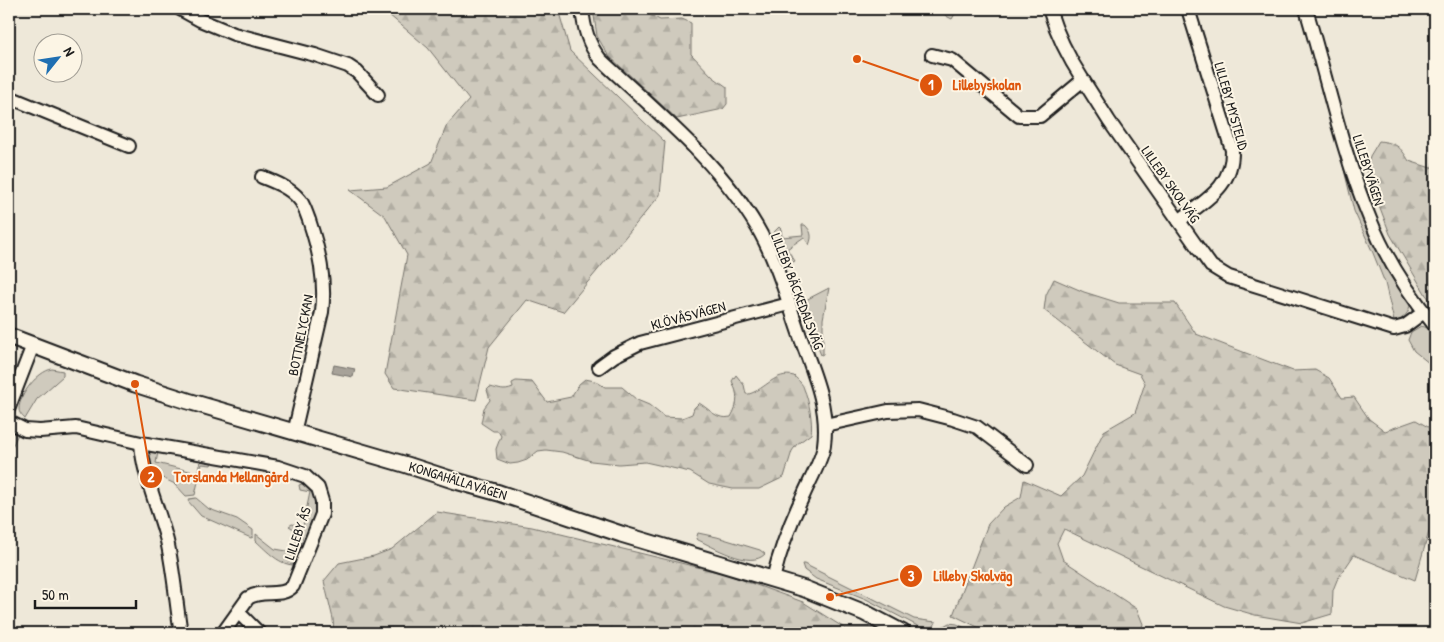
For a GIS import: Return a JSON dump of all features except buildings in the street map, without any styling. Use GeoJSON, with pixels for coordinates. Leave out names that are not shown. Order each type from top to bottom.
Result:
{"type":"FeatureCollection","features":[{"type":"Feature","properties":{"kind":"street"},"geometry":{"type":"LineString","coordinates":[[180,9],[200,20],[234,34],[348,66],[378,96]]}},
{"type":"Feature","properties":{"kind":"street","name":"LILLEBY BÄCKEDALSVÄG"},"geometry":{"type":"LineString","coordinates":[[582,9],[586,35],[591,48],[600,59],[693,147],[743,204],[766,244],[822,395],[825,425],[824,448],[780,553],[773,579]]}},
{"type":"Feature","properties":{"kind":"street","name":"LILLEBY SKOLVÄG"},"geometry":{"type":"LineString","coordinates":[[1049,9],[1055,30],[1066,53],[1109,121],[1212,266],[1229,278],[1394,330],[1405,326],[1424,312]]}},
{"type":"Feature","properties":{"kind":"street","name":"LILLEBY MYSTELID"},"geometry":{"type":"LineString","coordinates":[[1179,221],[1224,183],[1232,163],[1232,150],[1188,9]]}},
{"type":"Feature","properties":{"kind":"street","name":"LILLEBYVÄGEN"},"geometry":{"type":"LineString","coordinates":[[1306,9],[1355,178],[1370,220],[1396,269],[1435,326]]}},
{"type":"Feature","properties":{"kind":"street"},"geometry":{"type":"LineString","coordinates":[[932,55],[952,60],[1019,116],[1040,116],[1083,80]]}},
{"type":"Feature","properties":{"kind":"street"},"geometry":{"type":"LineString","coordinates":[[9,97],[129,146]]}},
{"type":"Feature","properties":{"kind":"street","name":"BOTTNELYCKAN"},"geometry":{"type":"LineString","coordinates":[[262,177],[284,187],[299,199],[312,231],[320,258],[323,278],[324,299],[322,312],[294,433]]}},
{"type":"Feature","properties":{"kind":"street","name":"KLÖVÅSVÄGEN"},"geometry":{"type":"LineString","coordinates":[[599,367],[614,356],[640,343],[789,304]]}},
{"type":"Feature","properties":{"kind":"street","name":"KONGAHÄLLAVÄGEN"},"geometry":{"type":"LineString","coordinates":[[9,336],[135,384],[294,433],[407,465],[456,482],[499,492],[621,534],[830,597],[866,613],[903,633]]}},
{"type":"Feature","properties":{"kind":"street"},"geometry":{"type":"LineString","coordinates":[[9,408],[33,345]]}},
{"type":"Feature","properties":{"kind":"street"},"geometry":{"type":"LineString","coordinates":[[825,425],[888,411],[918,410],[977,427],[1026,465]]}},
{"type":"Feature","properties":{"kind":"street","name":"LILLEBY ÅS"},"geometry":{"type":"LineString","coordinates":[[9,422],[25,430],[40,431],[76,428],[141,443],[278,467],[305,476],[318,488],[322,501],[322,514],[293,586],[285,592],[254,594],[248,598],[223,633]]}},
{"type":"Feature","properties":{"kind":"street"},"geometry":{"type":"LineString","coordinates":[[141,443],[148,477],[167,544],[181,633]]}},
{"type":"Feature","properties":{"kind":"street"},"geometry":{"type":"LineString","coordinates":[[239,613],[259,633]]}},
{"type":"Feature","properties":{"kind":"green space"},"geometry":{"type":"Polygon","coordinates":[[[382,9],[558,9],[570,51],[665,142],[660,195],[563,312],[527,300],[489,347],[476,400],[394,388],[385,374],[407,255],[385,216],[350,190],[387,187],[431,163],[447,125],[469,100],[428,48],[382,9]]]}},
{"type":"Feature","properties":{"kind":"green space"},"geometry":{"type":"Polygon","coordinates":[[[593,9],[639,9],[660,20],[682,19],[691,23],[691,54],[713,77],[727,87],[727,104],[723,109],[677,119],[608,55],[597,36],[593,9]]]}},
{"type":"Feature","properties":{"kind":"green space"},"geometry":{"type":"Polygon","coordinates":[[[939,9],[955,9],[956,12],[952,19],[939,9]]]}},
{"type":"Feature","properties":{"kind":"green space"},"geometry":{"type":"Polygon","coordinates":[[[1379,141],[1397,146],[1409,161],[1431,168],[1435,162],[1435,306],[1426,295],[1390,234],[1366,171],[1370,156],[1379,141]]]}},
{"type":"Feature","properties":{"kind":"green space"},"geometry":{"type":"Polygon","coordinates":[[[1338,145],[1366,226],[1410,303],[1409,310],[1397,321],[1394,321],[1385,283],[1354,211],[1338,145]]]}},
{"type":"Feature","properties":{"kind":"green space"},"geometry":{"type":"Polygon","coordinates":[[[802,225],[805,225],[810,232],[809,245],[804,237],[787,249],[795,261],[787,265],[772,234],[779,227],[782,237],[803,235],[802,225]]]}},
{"type":"Feature","properties":{"kind":"green space"},"geometry":{"type":"Polygon","coordinates":[[[1054,279],[1084,292],[1119,303],[1175,303],[1196,334],[1293,371],[1315,370],[1329,378],[1342,398],[1354,397],[1369,419],[1385,431],[1416,420],[1428,427],[1435,434],[1435,511],[1415,580],[1354,555],[1337,580],[1333,590],[1332,614],[1302,623],[1255,615],[1224,606],[1064,529],[1057,543],[1063,560],[1137,609],[1143,624],[1140,633],[990,633],[953,615],[988,524],[1004,507],[1021,497],[1024,480],[1061,496],[1082,476],[1104,431],[1135,413],[1145,383],[1140,374],[1115,365],[1044,310],[1046,295],[1054,279]]]}},
{"type":"Feature","properties":{"kind":"green space"},"geometry":{"type":"Polygon","coordinates":[[[829,288],[823,319],[823,354],[821,355],[800,303],[829,288]]]}},
{"type":"Feature","properties":{"kind":"green space"},"geometry":{"type":"Polygon","coordinates":[[[1421,326],[1428,328],[1435,337],[1435,368],[1414,351],[1408,340],[1411,332],[1421,326]]]}},
{"type":"Feature","properties":{"kind":"green space"},"geometry":{"type":"Polygon","coordinates":[[[52,369],[63,371],[63,376],[37,399],[25,419],[19,410],[22,397],[35,379],[52,369]]]}},
{"type":"Feature","properties":{"kind":"green space"},"geometry":{"type":"Polygon","coordinates":[[[736,375],[744,385],[746,394],[755,392],[781,376],[794,376],[803,385],[809,405],[811,434],[797,444],[792,451],[784,477],[759,489],[733,489],[709,484],[690,472],[645,462],[619,464],[591,461],[562,452],[546,450],[538,451],[527,460],[510,464],[497,459],[496,449],[501,436],[498,431],[493,431],[481,423],[484,408],[490,400],[487,390],[490,387],[507,390],[513,388],[512,383],[516,381],[532,382],[547,402],[571,397],[579,384],[585,379],[595,381],[605,387],[622,387],[637,400],[649,405],[664,417],[682,418],[692,414],[694,408],[699,403],[717,416],[726,418],[731,417],[734,412],[736,390],[732,381],[736,375]]]}},
{"type":"Feature","properties":{"kind":"green space"},"geometry":{"type":"Polygon","coordinates":[[[18,432],[18,434],[9,453],[9,434],[18,432]]]}},
{"type":"Feature","properties":{"kind":"green space"},"geometry":{"type":"Polygon","coordinates":[[[152,450],[158,452],[156,463],[198,473],[201,461],[212,463],[211,465],[202,464],[195,495],[186,496],[175,484],[152,473],[148,453],[152,450]]]}},
{"type":"Feature","properties":{"kind":"green space"},"geometry":{"type":"Polygon","coordinates":[[[304,483],[311,488],[315,495],[316,503],[312,528],[306,543],[298,532],[289,526],[292,524],[303,526],[310,492],[300,490],[299,485],[304,483]]]}},
{"type":"Feature","properties":{"kind":"green space"},"geometry":{"type":"Polygon","coordinates":[[[196,498],[209,509],[237,519],[253,530],[253,537],[251,538],[201,516],[188,501],[189,499],[196,498]]]}},
{"type":"Feature","properties":{"kind":"green space"},"geometry":{"type":"Polygon","coordinates":[[[437,512],[532,527],[726,574],[803,602],[846,629],[872,629],[880,633],[334,633],[333,619],[324,581],[339,563],[374,556],[392,549],[437,512]]]}},
{"type":"Feature","properties":{"kind":"green space"},"geometry":{"type":"Polygon","coordinates":[[[698,533],[760,550],[765,554],[758,558],[750,559],[731,555],[696,539],[698,533]]]}},
{"type":"Feature","properties":{"kind":"green space"},"geometry":{"type":"Polygon","coordinates":[[[256,534],[275,549],[293,552],[297,536],[304,546],[296,565],[290,565],[274,557],[256,541],[256,534]]]}},
{"type":"Feature","properties":{"kind":"green space"},"geometry":{"type":"Polygon","coordinates":[[[802,564],[914,619],[936,622],[933,628],[935,631],[949,623],[957,624],[975,633],[931,633],[866,599],[816,579],[804,570],[802,564]]]}},
{"type":"Feature","properties":{"kind":"shaded area"},"geometry":{"type":"Polygon","coordinates":[[[334,365],[355,369],[353,377],[332,373],[334,365]]]}},
{"type":"Feature","properties":{"kind":"place","name":"Lillebyskolan"},"geometry":{"type":"Point","coordinates":[857,59]}},
{"type":"Feature","properties":{"kind":"place","name":"Torslanda Mellangård"},"geometry":{"type":"Point","coordinates":[135,384]}},
{"type":"Feature","properties":{"kind":"place","name":"Lilleby Skolväg"},"geometry":{"type":"Point","coordinates":[830,597]}}]}
